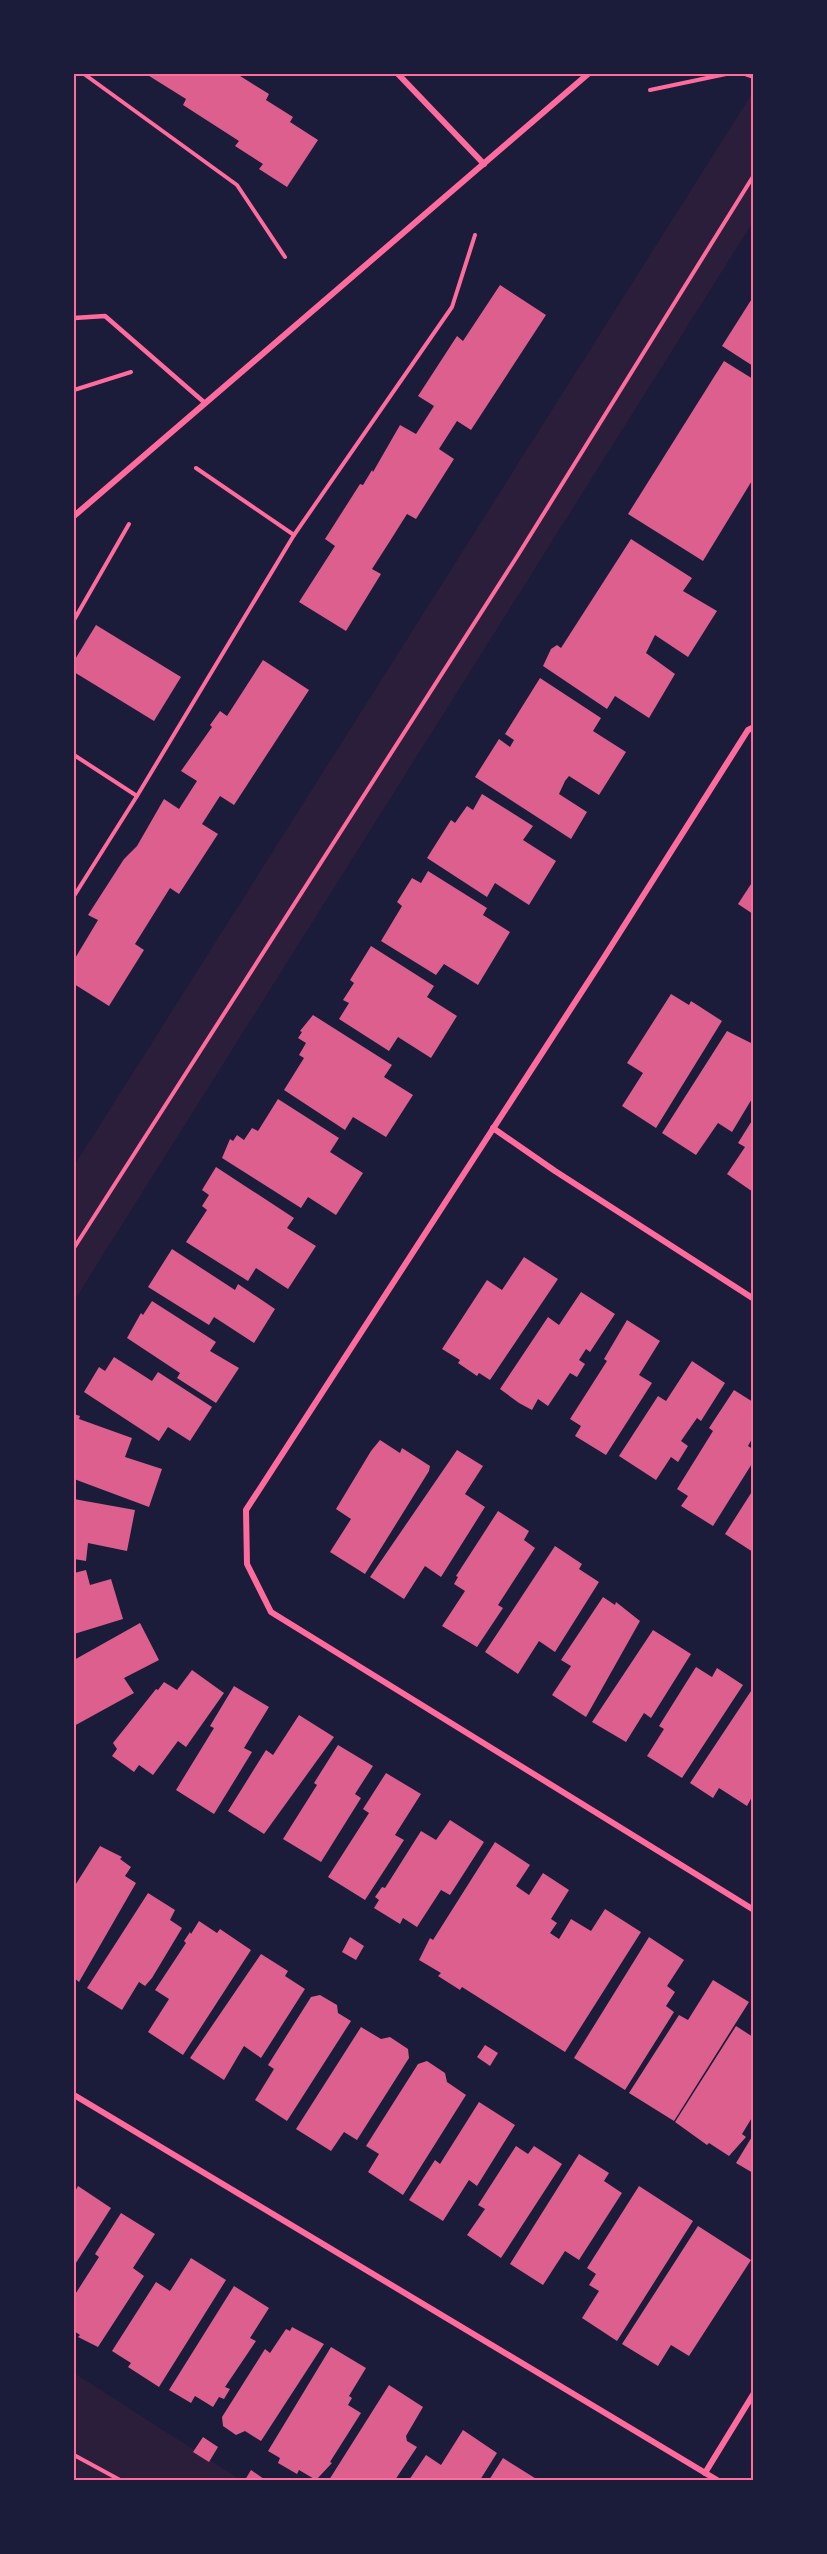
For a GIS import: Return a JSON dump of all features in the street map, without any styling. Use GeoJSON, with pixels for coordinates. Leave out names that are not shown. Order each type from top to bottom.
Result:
{"type":"FeatureCollection","features":[{"type":"Feature","properties":{"kind":"street"},"geometry":{"type":"LineString","coordinates":[[398,74],[484,164]]}},
{"type":"Feature","properties":{"kind":"street"},"geometry":{"type":"LineString","coordinates":[[74,516],[588,74]]}},
{"type":"Feature","properties":{"kind":"street"},"geometry":{"type":"LineString","coordinates":[[753,727],[748,730],[246,1510],[247,1564],[271,1612],[753,1910]]}},
{"type":"Feature","properties":{"kind":"street"},"geometry":{"type":"LineString","coordinates":[[493,1128],[555,1171],[753,1299]]}},
{"type":"Feature","properties":{"kind":"street"},"geometry":{"type":"LineString","coordinates":[[74,2095],[717,2481]]}},
{"type":"Feature","properties":{"kind":"street"},"geometry":{"type":"LineString","coordinates":[[705,2473],[753,2393]]}},
{"type":"Feature","properties":{"kind":"lane"},"geometry":{"type":"LineString","coordinates":[[74,318],[105,316],[205,403]]}},
{"type":"Feature","properties":{"kind":"path"},"geometry":{"type":"LineString","coordinates":[[84,74],[237,185],[285,257]]}},
{"type":"Feature","properties":{"kind":"path"},"geometry":{"type":"LineString","coordinates":[[650,90],[726,74]]}},
{"type":"Feature","properties":{"kind":"path"},"geometry":{"type":"LineString","coordinates":[[745,74],[753,78]]}},
{"type":"Feature","properties":{"kind":"path"},"geometry":{"type":"LineString","coordinates":[[74,1248],[518,555],[753,175]]}},
{"type":"Feature","properties":{"kind":"path"},"geometry":{"type":"LineString","coordinates":[[74,896],[294,535],[452,306],[475,236]]}},
{"type":"Feature","properties":{"kind":"path"},"geometry":{"type":"LineString","coordinates":[[74,390],[161,364]]}},
{"type":"Feature","properties":{"kind":"path"},"geometry":{"type":"LineString","coordinates":[[196,468],[294,535]]}},
{"type":"Feature","properties":{"kind":"path"},"geometry":{"type":"LineString","coordinates":[[74,620],[129,524]]}},
{"type":"Feature","properties":{"kind":"path"},"geometry":{"type":"LineString","coordinates":[[74,755],[137,796]]}},
{"type":"Feature","properties":{"kind":"path"},"geometry":{"type":"LineString","coordinates":[[74,2455],[120,2481]]}},
{"type":"Feature","properties":{"kind":"shaded area"},"geometry":{"type":"Polygon","coordinates":[[[753,92],[753,222],[74,1301],[74,1166],[753,92]]]}},
{"type":"Feature","properties":{"kind":"shaded area"},"geometry":{"type":"Polygon","coordinates":[[[74,2373],[241,2480],[74,2480],[74,2373]]]}},
{"type":"Feature","properties":{"kind":"building"},"geometry":{"type":"Polygon","coordinates":[[[146,74],[237,74],[269,94],[266,100],[293,117],[290,122],[318,140],[287,187],[259,169],[263,164],[235,146],[239,141],[183,105],[186,99],[146,74]]]}},
{"type":"Feature","properties":{"kind":"building"},"geometry":{"type":"Polygon","coordinates":[[[500,285],[546,315],[471,430],[457,421],[439,449],[454,459],[416,519],[407,514],[372,569],[381,574],[346,631],[299,602],[335,546],[325,539],[360,484],[363,485],[372,470],[373,472],[400,425],[416,434],[434,406],[418,396],[457,336],[463,341],[500,285]]]}},
{"type":"Feature","properties":{"kind":"building"},"geometry":{"type":"Polygon","coordinates":[[[753,297],[753,366],[722,346],[753,297]]]}},
{"type":"Feature","properties":{"kind":"building"},"geometry":{"type":"Polygon","coordinates":[[[724,361],[753,379],[753,479],[703,561],[628,514],[724,361]]]}},
{"type":"Feature","properties":{"kind":"building"},"geometry":{"type":"Polygon","coordinates":[[[631,539],[692,578],[683,591],[717,611],[688,657],[655,635],[646,653],[675,674],[649,718],[615,696],[607,709],[543,666],[551,649],[557,645],[561,648],[631,539]]]}},
{"type":"Feature","properties":{"kind":"building"},"geometry":{"type":"Polygon","coordinates":[[[96,625],[181,677],[154,721],[74,672],[74,661],[96,625]]]}},
{"type":"Feature","properties":{"kind":"building"},"geometry":{"type":"Polygon","coordinates":[[[263,660],[309,690],[234,805],[220,796],[202,824],[218,834],[179,894],[170,888],[135,944],[144,950],[109,1006],[74,984],[74,960],[98,920],[88,915],[124,859],[137,846],[164,799],[179,809],[197,781],[181,771],[212,727],[210,725],[220,711],[227,716],[263,660]]]}},
{"type":"Feature","properties":{"kind":"building"},"geometry":{"type":"Polygon","coordinates":[[[540,678],[601,718],[593,731],[626,752],[599,795],[569,776],[565,781],[559,794],[587,812],[571,839],[475,777],[499,739],[510,747],[514,740],[505,734],[540,678]]]}},
{"type":"Feature","properties":{"kind":"building"},"geometry":{"type":"Polygon","coordinates":[[[482,794],[533,826],[523,840],[556,861],[529,905],[495,883],[487,897],[427,858],[451,820],[455,823],[467,806],[473,810],[482,794]]]}},
{"type":"Feature","properties":{"kind":"building"},"geometry":{"type":"Polygon","coordinates":[[[428,871],[487,908],[483,915],[510,932],[478,985],[444,964],[436,975],[381,941],[402,906],[397,902],[412,878],[421,883],[428,871]]]}},
{"type":"Feature","properties":{"kind":"building"},"geometry":{"type":"Polygon","coordinates":[[[753,881],[753,914],[738,904],[753,881]]]}},
{"type":"Feature","properties":{"kind":"building"},"geometry":{"type":"Polygon","coordinates":[[[371,946],[434,986],[427,997],[457,1016],[431,1058],[398,1037],[389,1051],[339,1019],[349,1003],[343,1000],[354,983],[350,980],[371,946]]]}},
{"type":"Feature","properties":{"kind":"building"},"geometry":{"type":"Polygon","coordinates":[[[671,994],[689,1005],[691,1001],[722,1021],[656,1128],[622,1106],[643,1073],[627,1063],[671,994]]]}},
{"type":"Feature","properties":{"kind":"building"},"geometry":{"type":"Polygon","coordinates":[[[313,1015],[392,1065],[384,1077],[413,1095],[386,1137],[353,1117],[345,1130],[284,1090],[304,1058],[299,1055],[306,1043],[298,1038],[302,1032],[300,1031],[313,1015]]]}},
{"type":"Feature","properties":{"kind":"building"},"geometry":{"type":"Polygon","coordinates":[[[727,1031],[753,1044],[753,1097],[732,1132],[718,1123],[696,1155],[662,1133],[727,1031]]]}},
{"type":"Feature","properties":{"kind":"building"},"geometry":{"type":"Polygon","coordinates":[[[278,1099],[339,1138],[330,1152],[363,1173],[336,1215],[308,1197],[301,1208],[222,1158],[230,1139],[233,1141],[237,1135],[244,1140],[252,1128],[258,1131],[278,1099]]]}},
{"type":"Feature","properties":{"kind":"building"},"geometry":{"type":"Polygon","coordinates":[[[753,1119],[753,1192],[727,1174],[745,1147],[738,1143],[753,1119]]]}},
{"type":"Feature","properties":{"kind":"building"},"geometry":{"type":"Polygon","coordinates":[[[216,1167],[294,1218],[287,1228],[316,1246],[288,1289],[256,1268],[248,1281],[186,1242],[207,1210],[202,1206],[209,1195],[202,1190],[216,1167]]]}},
{"type":"Feature","properties":{"kind":"building"},"geometry":{"type":"Polygon","coordinates":[[[172,1249],[235,1290],[238,1284],[275,1309],[254,1343],[214,1317],[209,1325],[148,1287],[172,1249]]]}},
{"type":"Feature","properties":{"kind":"building"},"geometry":{"type":"Polygon","coordinates":[[[524,1257],[558,1279],[490,1380],[479,1373],[477,1376],[458,1363],[460,1360],[442,1349],[487,1280],[502,1290],[524,1257]]]}},
{"type":"Feature","properties":{"kind":"building"},"geometry":{"type":"Polygon","coordinates":[[[581,1292],[615,1314],[590,1352],[586,1349],[579,1360],[585,1364],[577,1377],[570,1373],[548,1406],[538,1399],[532,1410],[500,1389],[548,1317],[559,1325],[581,1292]]]}},
{"type":"Feature","properties":{"kind":"building"},"geometry":{"type":"Polygon","coordinates":[[[152,1301],[216,1342],[210,1351],[239,1368],[216,1403],[177,1378],[180,1373],[127,1338],[141,1313],[143,1315],[152,1301]]]}},
{"type":"Feature","properties":{"kind":"building"},"geometry":{"type":"Polygon","coordinates":[[[627,1320],[660,1341],[639,1375],[652,1383],[606,1455],[575,1436],[581,1426],[570,1419],[607,1361],[604,1359],[627,1320]]]}},
{"type":"Feature","properties":{"kind":"building"},"geometry":{"type":"Polygon","coordinates":[[[114,1357],[152,1381],[158,1372],[212,1407],[190,1441],[168,1427],[159,1441],[84,1392],[99,1367],[105,1371],[114,1357]]]}},
{"type":"Feature","properties":{"kind":"building"},"geometry":{"type":"Polygon","coordinates":[[[692,1361],[725,1383],[701,1421],[697,1418],[681,1441],[688,1446],[678,1462],[671,1457],[656,1480],[619,1456],[658,1396],[666,1401],[692,1361]]]}},
{"type":"Feature","properties":{"kind":"building"},"geometry":{"type":"Polygon","coordinates":[[[734,1390],[753,1402],[753,1437],[748,1446],[753,1449],[753,1462],[713,1526],[681,1506],[688,1496],[677,1489],[713,1431],[709,1428],[734,1390]]]}},
{"type":"Feature","properties":{"kind":"building"},"geometry":{"type":"Polygon","coordinates":[[[74,1414],[80,1416],[79,1419],[132,1438],[125,1457],[162,1469],[149,1507],[74,1479],[74,1414]]]}},
{"type":"Feature","properties":{"kind":"building"},"geometry":{"type":"Polygon","coordinates":[[[380,1440],[400,1453],[402,1448],[430,1466],[365,1574],[330,1552],[351,1519],[336,1509],[380,1440]]]}},
{"type":"Feature","properties":{"kind":"building"},"geometry":{"type":"Polygon","coordinates":[[[457,1450],[483,1466],[465,1494],[485,1507],[441,1577],[425,1566],[404,1599],[370,1577],[457,1450]]]}},
{"type":"Feature","properties":{"kind":"building"},"geometry":{"type":"Polygon","coordinates":[[[753,1490],[753,1552],[725,1534],[753,1490]]]}},
{"type":"Feature","properties":{"kind":"building"},"geometry":{"type":"Polygon","coordinates":[[[74,1499],[135,1510],[127,1551],[88,1543],[86,1561],[74,1559],[74,1499]]]}},
{"type":"Feature","properties":{"kind":"building"},"geometry":{"type":"Polygon","coordinates":[[[498,1511],[529,1531],[524,1540],[535,1548],[498,1605],[503,1608],[477,1647],[442,1626],[465,1591],[454,1584],[458,1577],[456,1576],[498,1511]]]}},
{"type":"Feature","properties":{"kind":"building"},"geometry":{"type":"Polygon","coordinates":[[[555,1546],[582,1564],[579,1569],[599,1582],[555,1652],[539,1641],[518,1674],[485,1652],[555,1546]]]}},
{"type":"Feature","properties":{"kind":"building"},"geometry":{"type":"Polygon","coordinates":[[[86,1570],[90,1585],[111,1579],[123,1619],[74,1634],[74,1573],[86,1570]]]}},
{"type":"Feature","properties":{"kind":"building"},"geometry":{"type":"Polygon","coordinates":[[[603,1597],[615,1605],[616,1602],[640,1621],[586,1717],[552,1695],[571,1666],[561,1660],[603,1597]]]}},
{"type":"Feature","properties":{"kind":"building"},"geometry":{"type":"Polygon","coordinates":[[[140,1623],[159,1660],[124,1678],[134,1693],[74,1726],[74,1660],[140,1623]]]}},
{"type":"Feature","properties":{"kind":"building"},"geometry":{"type":"Polygon","coordinates":[[[653,1630],[691,1654],[651,1718],[644,1713],[626,1742],[592,1722],[653,1630]]]}},
{"type":"Feature","properties":{"kind":"building"},"geometry":{"type":"Polygon","coordinates":[[[696,1667],[712,1677],[717,1668],[743,1685],[682,1778],[647,1756],[664,1729],[659,1726],[696,1667]]]}},
{"type":"Feature","properties":{"kind":"building"},"geometry":{"type":"Polygon","coordinates":[[[192,1670],[224,1693],[186,1747],[178,1741],[153,1775],[139,1765],[134,1772],[112,1756],[117,1749],[113,1743],[156,1689],[158,1690],[164,1682],[177,1690],[192,1670]]]}},
{"type":"Feature","properties":{"kind":"building"},"geometry":{"type":"Polygon","coordinates":[[[234,1686],[269,1707],[244,1748],[252,1752],[214,1814],[176,1790],[214,1728],[210,1726],[234,1686]]]}},
{"type":"Feature","properties":{"kind":"building"},"geometry":{"type":"Polygon","coordinates":[[[753,1688],[753,1795],[747,1806],[719,1788],[713,1798],[690,1783],[753,1688]]]}},
{"type":"Feature","properties":{"kind":"building"},"geometry":{"type":"Polygon","coordinates":[[[299,1715],[334,1737],[264,1834],[228,1811],[266,1750],[273,1755],[299,1715]]]}},
{"type":"Feature","properties":{"kind":"building"},"geometry":{"type":"Polygon","coordinates":[[[338,1745],[373,1766],[355,1794],[361,1798],[321,1862],[283,1839],[317,1785],[314,1783],[338,1745]]]}},
{"type":"Feature","properties":{"kind":"building"},"geometry":{"type":"Polygon","coordinates":[[[386,1773],[421,1794],[395,1835],[404,1840],[365,1900],[328,1877],[369,1813],[363,1809],[386,1773]]]}},
{"type":"Feature","properties":{"kind":"building"},"geometry":{"type":"Polygon","coordinates":[[[450,1820],[484,1842],[450,1895],[441,1890],[417,1927],[403,1918],[400,1924],[374,1908],[379,1900],[375,1897],[382,1887],[385,1888],[421,1831],[436,1840],[450,1820]]]}},
{"type":"Feature","properties":{"kind":"building"},"geometry":{"type":"Polygon","coordinates":[[[495,1842],[530,1865],[516,1886],[529,1895],[543,1873],[569,1890],[551,1919],[557,1923],[550,1933],[559,1939],[571,1919],[591,1931],[605,1909],[641,1932],[565,2052],[462,1987],[460,1990],[438,1976],[441,1973],[419,1960],[430,1938],[433,1940],[495,1842]]]}},
{"type":"Feature","properties":{"kind":"building"},"geometry":{"type":"Polygon","coordinates":[[[100,1846],[122,1857],[120,1859],[131,1867],[125,1876],[136,1883],[79,1982],[74,1978],[74,1887],[100,1846]]]}},
{"type":"Feature","properties":{"kind":"building"},"geometry":{"type":"Polygon","coordinates":[[[148,1893],[175,1910],[170,1920],[182,1928],[152,1978],[145,1986],[139,1982],[122,2010],[87,1988],[148,1893]]]}},
{"type":"Feature","properties":{"kind":"building"},"geometry":{"type":"Polygon","coordinates":[[[199,1921],[217,1933],[220,1929],[251,1950],[183,2055],[148,2032],[169,1999],[155,1990],[186,1943],[184,1941],[199,1921]]]}},
{"type":"Feature","properties":{"kind":"building"},"geometry":{"type":"Polygon","coordinates":[[[350,1937],[364,1946],[356,1960],[342,1952],[350,1937]]]}},
{"type":"Feature","properties":{"kind":"building"},"geometry":{"type":"Polygon","coordinates":[[[649,1937],[684,1960],[667,1986],[675,1992],[666,2006],[674,2012],[625,2090],[574,2058],[649,1937]]]}},
{"type":"Feature","properties":{"kind":"building"},"geometry":{"type":"Polygon","coordinates":[[[261,1954],[288,1971],[285,1976],[305,1989],[261,2058],[244,2046],[224,2080],[190,2058],[261,1954]]]}},
{"type":"Feature","properties":{"kind":"building"},"geometry":{"type":"Polygon","coordinates":[[[713,1980],[749,2002],[674,2121],[629,2093],[679,2015],[688,2020],[713,1980]]]}},
{"type":"Feature","properties":{"kind":"building"},"geometry":{"type":"Polygon","coordinates":[[[320,1995],[337,2005],[338,2013],[351,2021],[287,2121],[255,2100],[274,2069],[268,2065],[311,1997],[320,1995]]]}},
{"type":"Feature","properties":{"kind":"building"},"geometry":{"type":"Polygon","coordinates":[[[736,2026],[753,2037],[753,2116],[742,2134],[746,2137],[729,2156],[709,2143],[707,2145],[675,2122],[736,2026]]]}},
{"type":"Feature","properties":{"kind":"building"},"geometry":{"type":"Polygon","coordinates":[[[361,2027],[381,2039],[390,2037],[408,2049],[409,2058],[357,2140],[344,2132],[331,2151],[296,2129],[361,2027]]]}},
{"type":"Feature","properties":{"kind":"building"},"geometry":{"type":"Polygon","coordinates":[[[485,2045],[498,2053],[490,2066],[477,2057],[485,2045]]]}},
{"type":"Feature","properties":{"kind":"building"},"geometry":{"type":"Polygon","coordinates":[[[427,2061],[445,2073],[447,2082],[466,2095],[403,2195],[368,2172],[379,2154],[366,2146],[418,2064],[427,2061]]]}},
{"type":"Feature","properties":{"kind":"building"},"geometry":{"type":"Polygon","coordinates":[[[479,2102],[515,2125],[477,2186],[469,2180],[443,2221],[409,2200],[435,2160],[440,2164],[479,2102]]]}},
{"type":"Feature","properties":{"kind":"building"},"geometry":{"type":"Polygon","coordinates":[[[753,2135],[753,2173],[736,2163],[753,2135]]]}},
{"type":"Feature","properties":{"kind":"building"},"geometry":{"type":"Polygon","coordinates":[[[516,2146],[528,2154],[534,2146],[562,2164],[501,2258],[467,2235],[485,2209],[478,2205],[516,2146]]]}},
{"type":"Feature","properties":{"kind":"building"},"geometry":{"type":"Polygon","coordinates":[[[579,2154],[609,2173],[604,2181],[622,2193],[579,2260],[565,2251],[543,2285],[510,2264],[579,2154]]]}},
{"type":"Feature","properties":{"kind":"building"},"geometry":{"type":"Polygon","coordinates":[[[78,2186],[111,2208],[74,2266],[74,2193],[78,2186]]]}},
{"type":"Feature","properties":{"kind":"building"},"geometry":{"type":"Polygon","coordinates":[[[639,2186],[693,2221],[617,2341],[582,2318],[599,2291],[589,2285],[596,2274],[587,2268],[639,2186]]]}},
{"type":"Feature","properties":{"kind":"building"},"geometry":{"type":"Polygon","coordinates":[[[121,2213],[155,2234],[133,2268],[144,2276],[98,2347],[78,2337],[80,2335],[74,2331],[74,2296],[99,2257],[95,2254],[121,2213]]]}},
{"type":"Feature","properties":{"kind":"building"},"geometry":{"type":"Polygon","coordinates":[[[698,2226],[751,2260],[689,2356],[671,2345],[658,2366],[622,2344],[698,2226]]]}},
{"type":"Feature","properties":{"kind":"building"},"geometry":{"type":"Polygon","coordinates":[[[191,2258],[226,2280],[159,2387],[128,2367],[131,2363],[112,2351],[156,2282],[170,2291],[191,2258]]]}},
{"type":"Feature","properties":{"kind":"building"},"geometry":{"type":"Polygon","coordinates":[[[234,2286],[269,2308],[250,2338],[256,2341],[225,2387],[230,2389],[224,2399],[219,2397],[213,2407],[195,2396],[191,2403],[169,2390],[234,2286]]]}},
{"type":"Feature","properties":{"kind":"building"},"geometry":{"type":"Polygon","coordinates":[[[292,2327],[324,2344],[261,2441],[245,2431],[236,2435],[223,2426],[222,2417],[265,2349],[270,2353],[286,2329],[290,2331],[292,2327]]]}},
{"type":"Feature","properties":{"kind":"building"},"geometry":{"type":"Polygon","coordinates":[[[331,2347],[366,2368],[349,2396],[352,2398],[348,2405],[361,2413],[330,2462],[332,2463],[316,2480],[299,2470],[297,2474],[278,2463],[280,2458],[268,2451],[331,2347]]]}},
{"type":"Feature","properties":{"kind":"building"},"geometry":{"type":"Polygon","coordinates":[[[389,2385],[423,2407],[406,2436],[407,2441],[417,2447],[395,2480],[329,2480],[389,2385]]]}},
{"type":"Feature","properties":{"kind":"building"},"geometry":{"type":"Polygon","coordinates":[[[463,2430],[497,2453],[480,2480],[409,2480],[426,2455],[441,2465],[463,2430]]]}},
{"type":"Feature","properties":{"kind":"building"},"geometry":{"type":"Polygon","coordinates":[[[203,2437],[218,2447],[209,2462],[193,2452],[203,2437]]]}},
{"type":"Feature","properties":{"kind":"building"},"geometry":{"type":"Polygon","coordinates":[[[503,2458],[538,2480],[489,2480],[503,2458]]]}},
{"type":"Feature","properties":{"kind":"building"},"geometry":{"type":"Polygon","coordinates":[[[251,2470],[264,2479],[245,2480],[251,2470]]]}}]}
